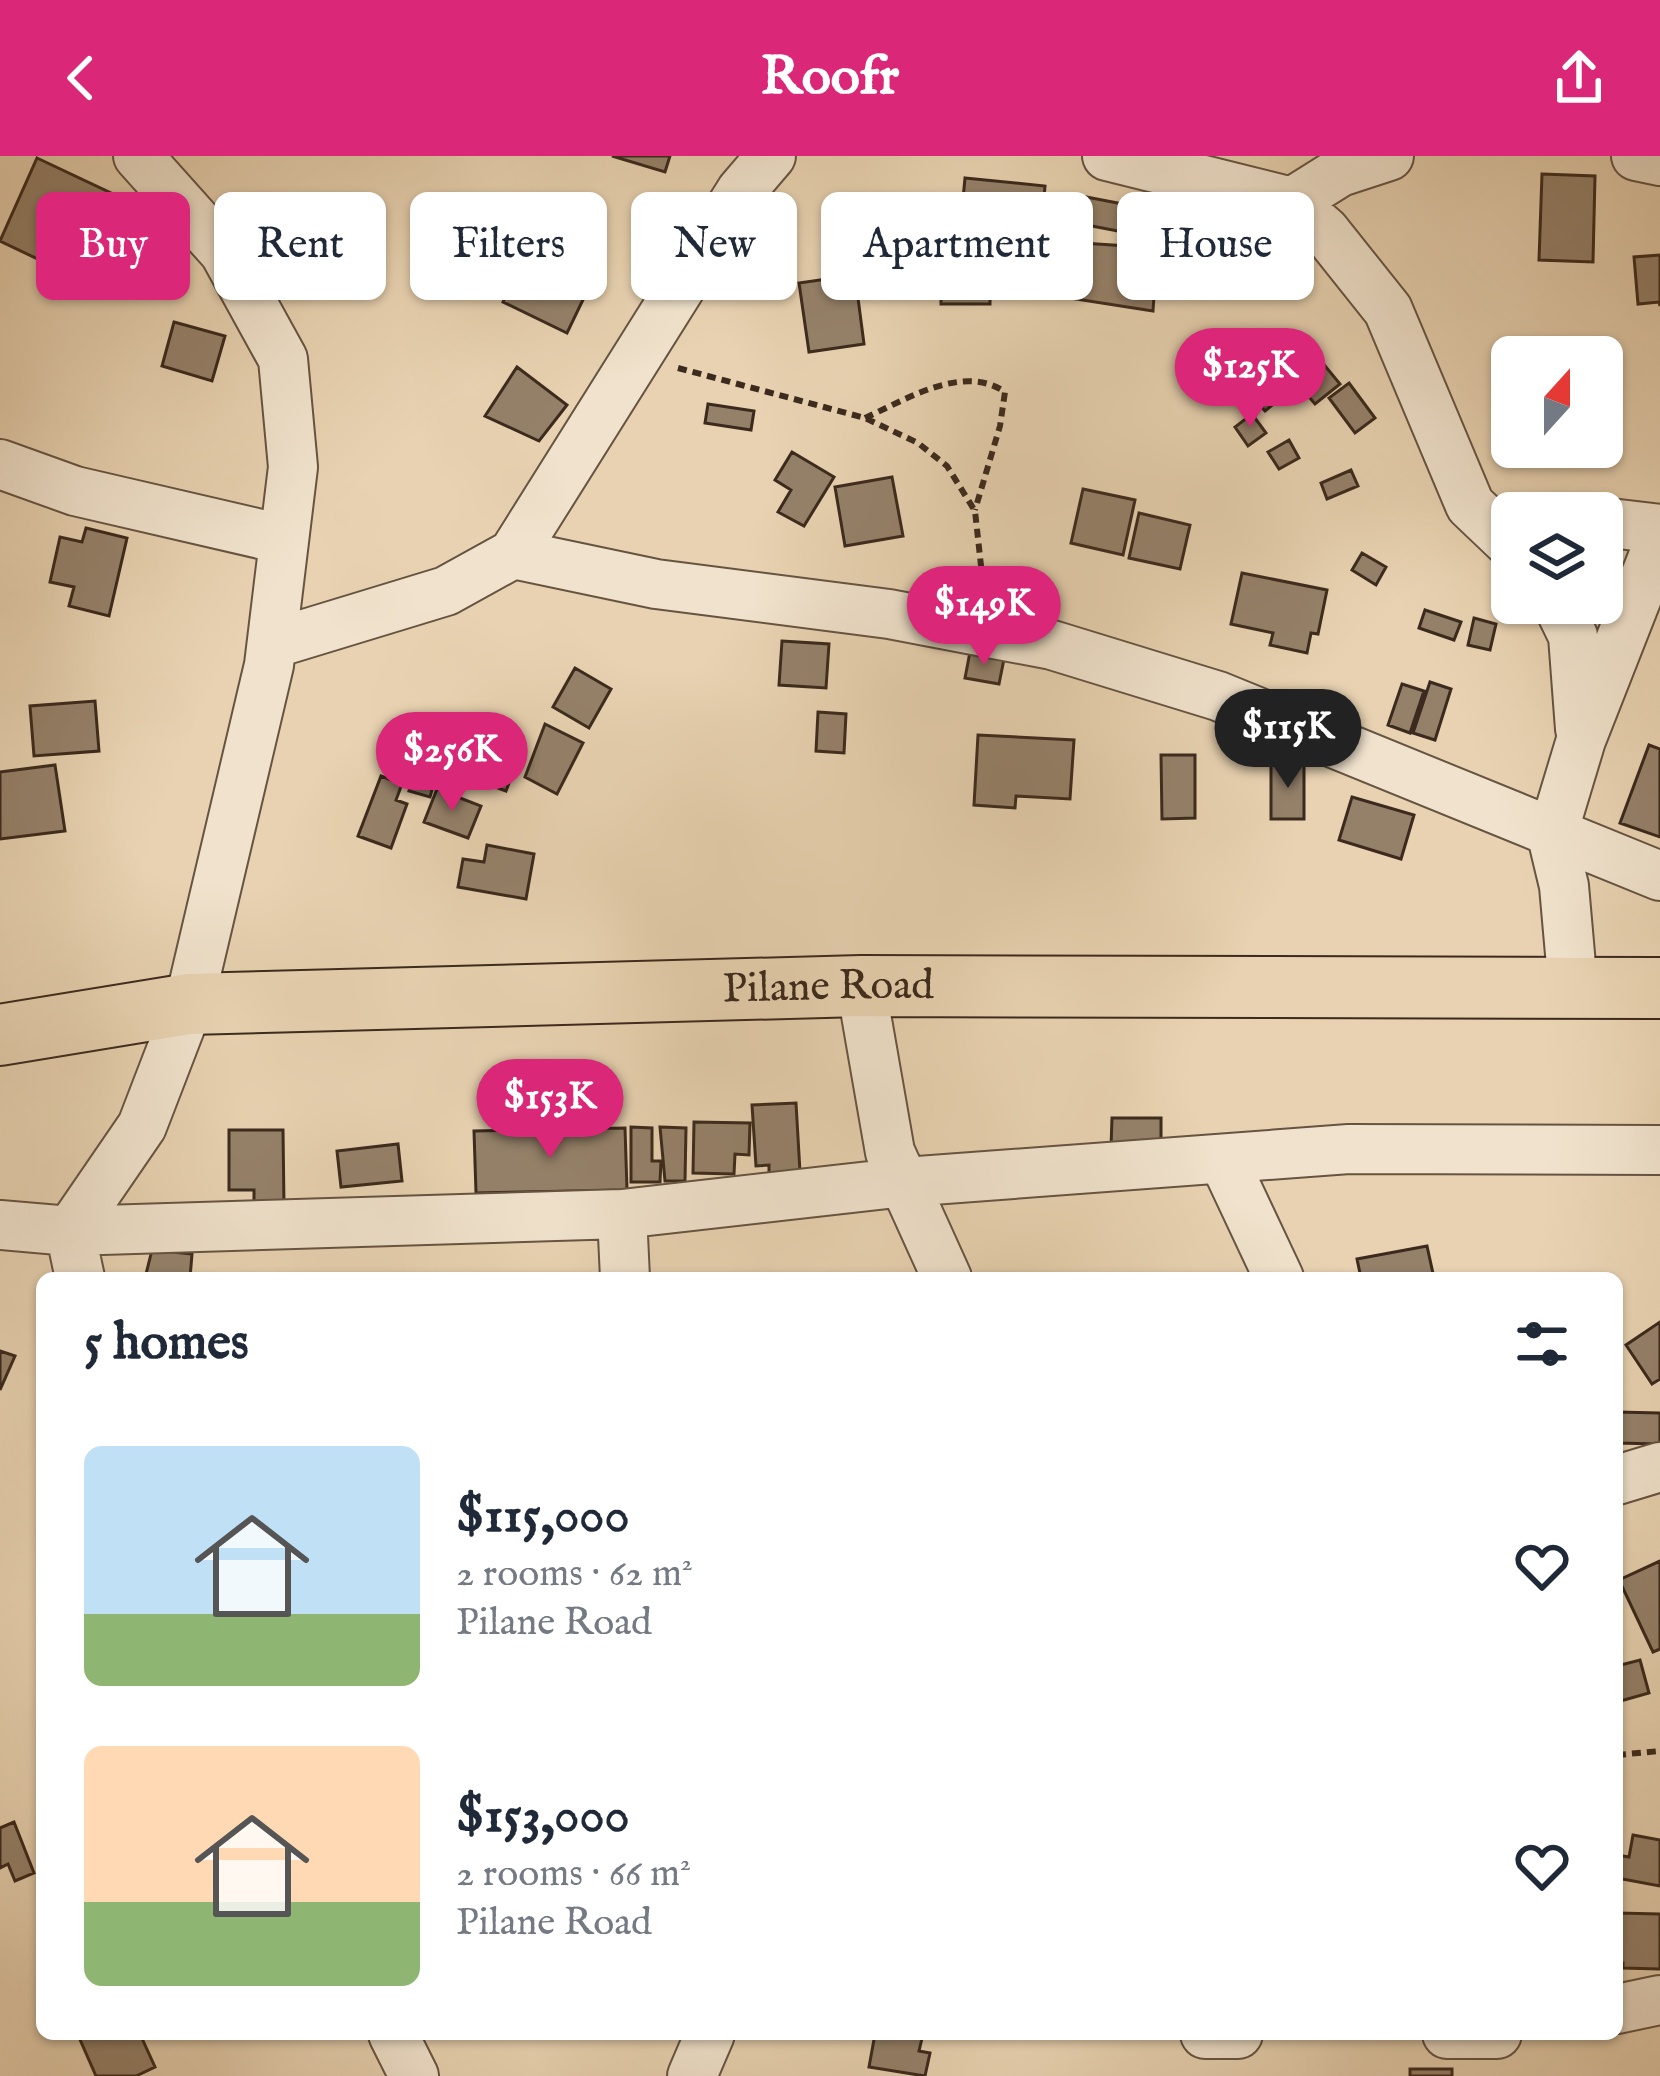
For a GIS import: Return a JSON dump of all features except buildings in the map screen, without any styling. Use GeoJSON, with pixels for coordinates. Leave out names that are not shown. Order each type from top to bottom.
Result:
{"type":"FeatureCollection","features":[{"type":"Feature","properties":{"kind":"main road","name":"Pilane Road"},"geometry":{"type":"LineString","coordinates":[[0,1035],[189,1004],[861,986],[1660,988]]}},
{"type":"Feature","properties":{"kind":"street"},"geometry":{"type":"LineString","coordinates":[[79,1272],[70,1231],[142,1126],[189,1004],[272,644],[292,467],[283,358],[224,252],[138,156]]}},
{"type":"Feature","properties":{"kind":"street"},"geometry":{"type":"LineString","coordinates":[[272,644],[446,591],[513,554],[741,190],[771,156]]}},
{"type":"Feature","properties":{"kind":"street"},"geometry":{"type":"LineString","coordinates":[[1108,156],[1252,192]]}},
{"type":"Feature","properties":{"kind":"street"},"geometry":{"type":"LineString","coordinates":[[1308,192],[1340,172],[1389,156]]}},
{"type":"Feature","properties":{"kind":"street"},"geometry":{"type":"LineString","coordinates":[[1636,156],[1660,161]]}},
{"type":"Feature","properties":{"kind":"street"},"geometry":{"type":"LineString","coordinates":[[1314,221],[1388,310],[1470,505],[1491,525]]}},
{"type":"Feature","properties":{"kind":"street"},"geometry":{"type":"LineString","coordinates":[[0,464],[75,491],[282,539]]}},
{"type":"Feature","properties":{"kind":"street"},"geometry":{"type":"LineString","coordinates":[[1470,505],[1491,508]]}},
{"type":"Feature","properties":{"kind":"street"},"geometry":{"type":"LineString","coordinates":[[1623,525],[1660,529]]}},
{"type":"Feature","properties":{"kind":"street"},"geometry":{"type":"LineString","coordinates":[[1573,988],[1564,886],[1552,836],[1581,740],[1660,539]]}},
{"type":"Feature","properties":{"kind":"street"},"geometry":{"type":"LineString","coordinates":[[513,554],[656,584],[1052,645],[1218,696],[1552,836],[1660,876]]}},
{"type":"Feature","properties":{"kind":"street"},"geometry":{"type":"LineString","coordinates":[[1567,624],[1573,637],[1581,740]]}},
{"type":"Feature","properties":{"kind":"street"},"geometry":{"type":"LineString","coordinates":[[861,986],[890,1152],[944,1272]]}},
{"type":"Feature","properties":{"kind":"street"},"geometry":{"type":"LineString","coordinates":[[0,1225],[70,1231],[622,1214],[904,1182],[1349,1149],[1660,1150]]}},
{"type":"Feature","properties":{"kind":"street"},"geometry":{"type":"LineString","coordinates":[[1224,1161],[1276,1272]]}},
{"type":"Feature","properties":{"kind":"street"},"geometry":{"type":"LineString","coordinates":[[622,1214],[625,1272]]}},
{"type":"Feature","properties":{"kind":"street"},"geometry":{"type":"LineString","coordinates":[[1623,1478],[1660,1467]]}},
{"type":"Feature","properties":{"kind":"street"},"geometry":{"type":"LineString","coordinates":[[1623,2008],[1660,2000]]}},
{"type":"Feature","properties":{"kind":"street"},"geometry":{"type":"LineString","coordinates":[[396,2040],[414,2076]]}},
{"type":"Feature","properties":{"kind":"street"},"geometry":{"type":"LineString","coordinates":[[692,2076],[707,2040]]}},
{"type":"Feature","properties":{"kind":"path"},"geometry":{"type":"LineString","coordinates":[[640,356],[865,418],[918,442],[946,466],[974,512]]}},
{"type":"Feature","properties":{"kind":"path"},"geometry":{"type":"LineString","coordinates":[[865,418],[936,387],[972,380],[1005,392],[1000,426],[974,512],[989,632]]}},
{"type":"Feature","properties":{"kind":"path"},"geometry":{"type":"LineString","coordinates":[[1623,1754],[1660,1751]]}}]}
